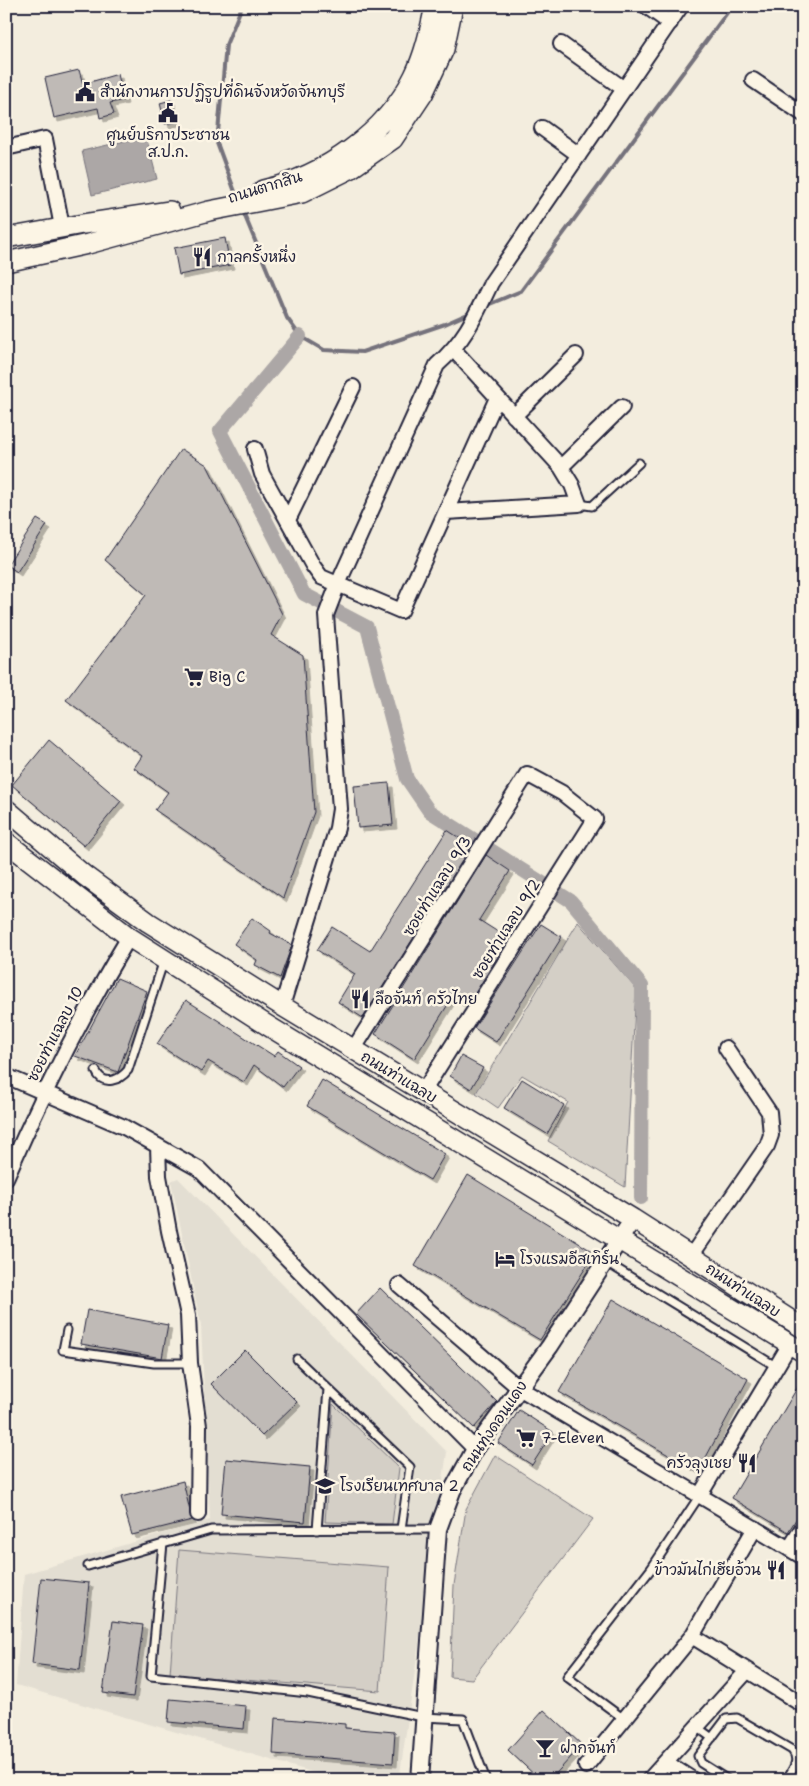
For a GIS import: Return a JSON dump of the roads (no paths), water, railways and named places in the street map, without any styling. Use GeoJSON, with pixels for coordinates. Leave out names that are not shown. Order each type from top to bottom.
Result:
{"type":"FeatureCollection","features":[{"type":"Feature","properties":{"kind":"main road","name":"ถนนตากสิน"},"geometry":{"type":"LineString","coordinates":[[6,262],[88,244],[271,189],[303,177],[326,165],[359,143],[388,114],[414,76],[427,40],[435,6]]}},
{"type":"Feature","properties":{"kind":"main road"},"geometry":{"type":"LineString","coordinates":[[208,207],[240,205],[302,193],[350,169],[393,139],[424,94],[444,49],[453,6]]}},
{"type":"Feature","properties":{"kind":"main road","name":"ถนนตากสิน"},"geometry":{"type":"LineString","coordinates":[[6,238],[208,207]]}},
{"type":"Feature","properties":{"kind":"main road","name":"ถนนท่าแฉลบ"},"geometry":{"type":"LineString","coordinates":[[6,809],[86,876],[148,922],[353,1050],[633,1219],[803,1328]]}},
{"type":"Feature","properties":{"kind":"main road","name":"ถนนท่าแฉลบ"},"geometry":{"type":"LineString","coordinates":[[6,842],[129,937],[164,960],[270,1027],[796,1348]]}},
{"type":"Feature","properties":{"kind":"main road"},"geometry":{"type":"LineString","coordinates":[[270,1027],[282,1006]]}},
{"type":"Feature","properties":{"kind":"street"},"geometry":{"type":"LineString","coordinates":[[646,6],[670,22]]}},
{"type":"Feature","properties":{"kind":"street"},"geometry":{"type":"LineString","coordinates":[[282,1006],[338,828],[340,809],[326,616],[332,598],[437,365],[454,350],[470,330],[491,283],[681,6]]}},
{"type":"Feature","properties":{"kind":"street"},"geometry":{"type":"LineString","coordinates":[[561,44],[624,89]]}},
{"type":"Feature","properties":{"kind":"street"},"geometry":{"type":"LineString","coordinates":[[754,80],[803,114]]}},
{"type":"Feature","properties":{"kind":"street"},"geometry":{"type":"LineString","coordinates":[[542,128],[579,155]]}},
{"type":"Feature","properties":{"kind":"street"},"geometry":{"type":"LineString","coordinates":[[6,148],[45,139],[62,228]]}},
{"type":"Feature","properties":{"kind":"street"},"geometry":{"type":"LineString","coordinates":[[446,512],[579,504],[572,485],[561,467],[454,350]]}},
{"type":"Feature","properties":{"kind":"street"},"geometry":{"type":"LineString","coordinates":[[514,416],[576,355]]}},
{"type":"Feature","properties":{"kind":"street"},"geometry":{"type":"LineString","coordinates":[[288,520],[353,387]]}},
{"type":"Feature","properties":{"kind":"street"},"geometry":{"type":"LineString","coordinates":[[255,449],[262,474],[313,566],[322,577],[401,611],[497,398]]}},
{"type":"Feature","properties":{"kind":"street"},"geometry":{"type":"LineString","coordinates":[[561,467],[622,407]]}},
{"type":"Feature","properties":{"kind":"street","name":"ซอยท่าแฉลบ 9/3"},"geometry":{"type":"LineString","coordinates":[[353,1050],[527,774],[562,793]]}},
{"type":"Feature","properties":{"kind":"street","name":"ซอยท่าแฉลบ 9/2"},"geometry":{"type":"LineString","coordinates":[[423,1092],[594,819],[562,793]]}},
{"type":"Feature","properties":{"kind":"street","name":"ซอยท่าแฉลบ 10"},"geometry":{"type":"LineString","coordinates":[[6,1178],[44,1092],[96,990],[129,937]]}},
{"type":"Feature","properties":{"kind":"street"},"geometry":{"type":"LineString","coordinates":[[691,1256],[767,1146],[771,1135],[769,1112],[726,1048]]}},
{"type":"Feature","properties":{"kind":"street"},"geometry":{"type":"LineString","coordinates":[[6,1076],[124,1127],[199,1169],[475,1448]]}},
{"type":"Feature","properties":{"kind":"street"},"geometry":{"type":"LineString","coordinates":[[158,1146],[159,1176],[168,1231],[188,1315],[190,1363],[199,1426],[198,1514]]}},
{"type":"Feature","properties":{"kind":"street","name":"ถนนทุ่งดอนแดง"},"geometry":{"type":"LineString","coordinates":[[420,1780],[438,1529],[452,1490],[475,1448],[519,1388],[633,1219]]}},
{"type":"Feature","properties":{"kind":"street"},"geometry":{"type":"LineString","coordinates":[[399,1285],[519,1388],[803,1557]]}},
{"type":"Feature","properties":{"kind":"street"},"geometry":{"type":"LineString","coordinates":[[700,1495],[777,1367],[796,1348]]}},
{"type":"Feature","properties":{"kind":"street"},"geometry":{"type":"LineString","coordinates":[[789,1549],[803,1527]]}},
{"type":"Feature","properties":{"kind":"street"},"geometry":{"type":"LineString","coordinates":[[586,1766],[692,1636],[755,1528]]}},
{"type":"Feature","properties":{"kind":"street"},"geometry":{"type":"LineString","coordinates":[[692,1636],[803,1705]]}},
{"type":"Feature","properties":{"kind":"street"},"geometry":{"type":"LineString","coordinates":[[649,1780],[747,1671]]}},
{"type":"Feature","properties":{"kind":"street"},"geometry":{"type":"LineString","coordinates":[[665,1762],[693,1780]]}},
{"type":"Feature","properties":{"kind":"lane"},"geometry":{"type":"LineString","coordinates":[[579,504],[592,506],[639,463]]}},
{"type":"Feature","properties":{"kind":"lane"},"geometry":{"type":"LineString","coordinates":[[96,1071],[102,1078],[114,1080],[120,1078],[128,1070],[164,960]]}},
{"type":"Feature","properties":{"kind":"lane"},"geometry":{"type":"LineString","coordinates":[[605,1262],[777,1367]]}},
{"type":"Feature","properties":{"kind":"lane"},"geometry":{"type":"LineString","coordinates":[[67,1330],[63,1350],[154,1363],[190,1363]]}},
{"type":"Feature","properties":{"kind":"lane"},"geometry":{"type":"LineString","coordinates":[[297,1359],[410,1467],[401,1529]]}},
{"type":"Feature","properties":{"kind":"lane"},"geometry":{"type":"LineString","coordinates":[[317,1530],[328,1389]]}},
{"type":"Feature","properties":{"kind":"lane"},"geometry":{"type":"LineString","coordinates":[[624,1719],[567,1677],[651,1569],[700,1495]]}},
{"type":"Feature","properties":{"kind":"lane"},"geometry":{"type":"LineString","coordinates":[[88,1566],[211,1530],[438,1529]]}},
{"type":"Feature","properties":{"kind":"lane"},"geometry":{"type":"LineString","coordinates":[[163,1543],[151,1676],[308,1694],[424,1717],[463,1719],[486,1780]]}},
{"type":"Feature","properties":{"kind":"lane"},"geometry":{"type":"LineString","coordinates":[[728,1780],[699,1760],[698,1756],[726,1719],[738,1718],[792,1750],[797,1758],[786,1780]]}},
{"type":"Feature","properties":{"kind":"lane"},"geometry":{"type":"LineString","coordinates":[[697,1727],[712,1738]]}},
{"type":"Feature","properties":{"kind":"waterway"},"geometry":{"type":"LineString","coordinates":[[238,200],[217,143],[226,45],[242,6]]}},
{"type":"Feature","properties":{"kind":"waterway"},"geometry":{"type":"LineString","coordinates":[[485,306],[521,291],[732,6]]}},
{"type":"Feature","properties":{"kind":"waterway"},"geometry":{"type":"LineString","coordinates":[[242,209],[287,318],[300,336],[324,350],[362,352],[445,324],[472,312]]}},
{"type":"Feature","properties":{"kind":"waterway"},"geometry":{"type":"LineString","coordinates":[[300,336],[220,431],[304,594],[367,627],[407,779],[429,811],[571,901],[642,986],[641,1198]]}},
{"type":"Feature","properties":{"kind":"place","name":"สำนักงานการปฏิรูปที่ดินจังหวัดจันทบุรี"},"geometry":{"type":"Point","coordinates":[85,92]}},
{"type":"Feature","properties":{"kind":"place","name":"ศูนย์บริกาประชาชน ส.ป.ก."},"geometry":{"type":"Point","coordinates":[168,113]}},
{"type":"Feature","properties":{"kind":"place","name":"กาลครั้งหนึ่ง"},"geometry":{"type":"Point","coordinates":[202,257]}},
{"type":"Feature","properties":{"kind":"place","name":"Big C"},"geometry":{"type":"Point","coordinates":[194,677]}},
{"type":"Feature","properties":{"kind":"place","name":"ลือจันท์ ครัวไทย"},"geometry":{"type":"Point","coordinates":[360,999]}},
{"type":"Feature","properties":{"kind":"place","name":"โรงแรมอีสเทิร์น"},"geometry":{"type":"Point","coordinates":[505,1259]}},
{"type":"Feature","properties":{"kind":"place","name":"7-Eleven"},"geometry":{"type":"Point","coordinates":[526,1438]}},
{"type":"Feature","properties":{"kind":"place","name":"ครัวลุงเชย"},"geometry":{"type":"Point","coordinates":[747,1463]}},
{"type":"Feature","properties":{"kind":"place","name":"โรงเรียนเทศบาล 2"},"geometry":{"type":"Point","coordinates":[325,1486]}},
{"type":"Feature","properties":{"kind":"place","name":"ข้าวมันไก่เฮียอ้วน"},"geometry":{"type":"Point","coordinates":[776,1570]}},
{"type":"Feature","properties":{"kind":"place","name":"ฝากจันท์"},"geometry":{"type":"Point","coordinates":[545,1748]}}]}
